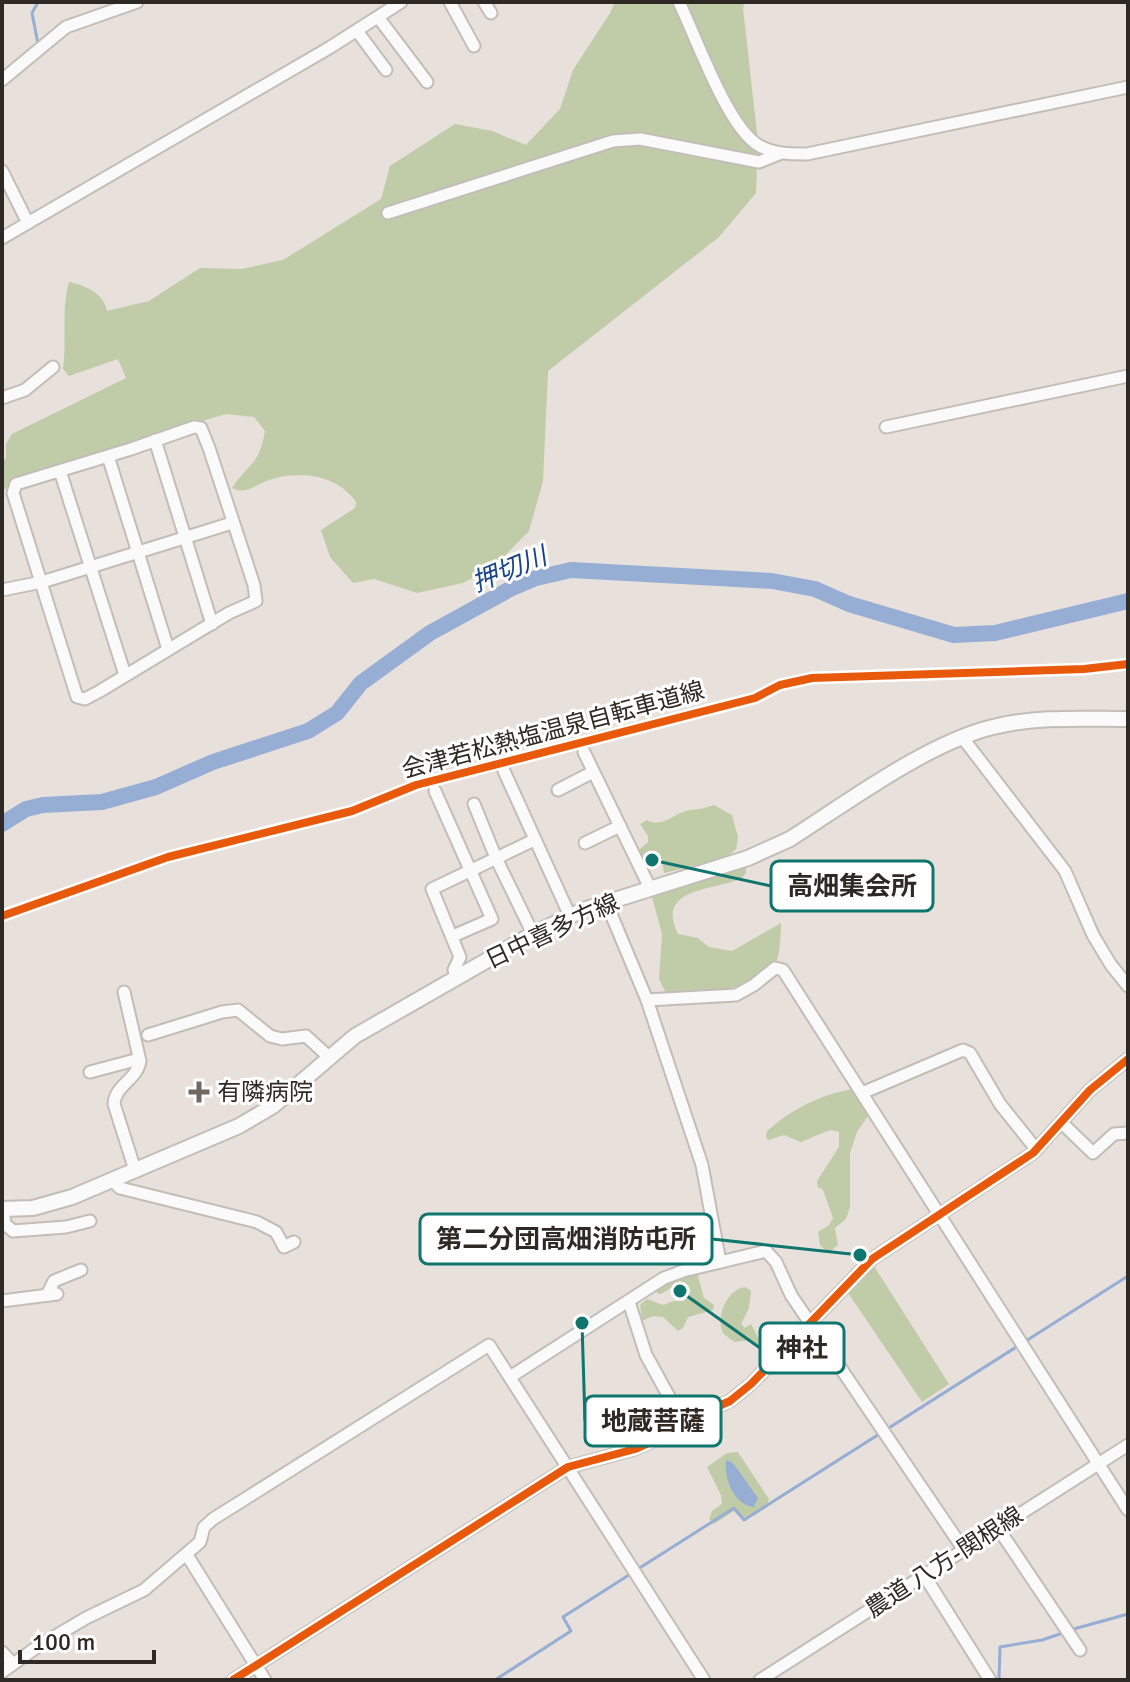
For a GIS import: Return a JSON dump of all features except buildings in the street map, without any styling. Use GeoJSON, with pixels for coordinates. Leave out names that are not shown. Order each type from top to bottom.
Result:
{"type":"FeatureCollection","features":[{"type":"Feature","properties":{"kind":"main road","name":"日中喜多方線"},"geometry":{"type":"LineString","coordinates":[[3,1209],[33,1208],[60,1201],[253,1119],[273,1106],[355,1036],[533,934],[606,902],[748,858],[790,839],[936,749],[962,737],[1023,721],[1128,719]]}},
{"type":"Feature","properties":{"kind":"street"},"geometry":{"type":"LineString","coordinates":[[2,80],[66,27],[137,2]]}},
{"type":"Feature","properties":{"kind":"street"},"geometry":{"type":"LineString","coordinates":[[2,238],[357,31],[401,2]]}},
{"type":"Feature","properties":{"kind":"street"},"geometry":{"type":"LineString","coordinates":[[450,2],[474,46]]}},
{"type":"Feature","properties":{"kind":"street"},"geometry":{"type":"LineString","coordinates":[[679,2],[736,123],[758,145],[775,153],[791,154]]}},
{"type":"Feature","properties":{"kind":"street"},"geometry":{"type":"LineString","coordinates":[[378,17],[427,82]]}},
{"type":"Feature","properties":{"kind":"street"},"geometry":{"type":"LineString","coordinates":[[357,31],[386,70]]}},
{"type":"Feature","properties":{"kind":"street"},"geometry":{"type":"LineString","coordinates":[[388,213],[613,141],[640,139],[759,162],[774,154],[807,154],[1128,87]]}},
{"type":"Feature","properties":{"kind":"street"},"geometry":{"type":"LineString","coordinates":[[2,171],[28,223]]}},
{"type":"Feature","properties":{"kind":"street"},"geometry":{"type":"LineString","coordinates":[[2,398],[25,390],[53,367]]}},
{"type":"Feature","properties":{"kind":"street"},"geometry":{"type":"LineString","coordinates":[[886,427],[1128,376]]}},
{"type":"Feature","properties":{"kind":"street"},"geometry":{"type":"LineString","coordinates":[[194,427],[201,428],[254,585],[256,601],[85,699],[77,697],[13,493],[16,484],[155,440],[194,427]]}},
{"type":"Feature","properties":{"kind":"street"},"geometry":{"type":"LineString","coordinates":[[155,440],[212,624]]}},
{"type":"Feature","properties":{"kind":"street"},"geometry":{"type":"LineString","coordinates":[[108,456],[168,649]]}},
{"type":"Feature","properties":{"kind":"street"},"geometry":{"type":"LineString","coordinates":[[60,471],[125,675]]}},
{"type":"Feature","properties":{"kind":"street"},"geometry":{"type":"LineString","coordinates":[[2,590],[42,582],[232,523]]}},
{"type":"Feature","properties":{"kind":"street"},"geometry":{"type":"LineString","coordinates":[[962,737],[1065,871],[1093,935],[1127,983]]}},
{"type":"Feature","properties":{"kind":"street"},"geometry":{"type":"LineString","coordinates":[[584,752],[650,888]]}},
{"type":"Feature","properties":{"kind":"street"},"geometry":{"type":"LineString","coordinates":[[504,771],[570,916]]}},
{"type":"Feature","properties":{"kind":"street"},"geometry":{"type":"LineString","coordinates":[[558,790],[593,772]]}},
{"type":"Feature","properties":{"kind":"street"},"geometry":{"type":"LineString","coordinates":[[435,791],[492,919],[453,936]]}},
{"type":"Feature","properties":{"kind":"street"},"geometry":{"type":"LineString","coordinates":[[474,804],[533,934]]}},
{"type":"Feature","properties":{"kind":"street"},"geometry":{"type":"LineString","coordinates":[[585,843],[620,826]]}},
{"type":"Feature","properties":{"kind":"street"},"geometry":{"type":"LineString","coordinates":[[457,977],[454,970],[460,957],[432,889],[534,840]]}},
{"type":"Feature","properties":{"kind":"street"},"geometry":{"type":"LineString","coordinates":[[606,902],[647,1000],[702,1165],[720,1262]]}},
{"type":"Feature","properties":{"kind":"street"},"geometry":{"type":"LineString","coordinates":[[647,1000],[736,995],[775,968],[783,970],[1128,1510]]}},
{"type":"Feature","properties":{"kind":"street"},"geometry":{"type":"LineString","coordinates":[[124,992],[139,1059],[138,1069],[114,1098],[135,1170]]}},
{"type":"Feature","properties":{"kind":"street"},"geometry":{"type":"LineString","coordinates":[[148,1035],[238,1010],[270,1036],[282,1039],[306,1036],[329,1057]]}},
{"type":"Feature","properties":{"kind":"street"},"geometry":{"type":"LineString","coordinates":[[862,1093],[963,1050],[970,1053],[1000,1104],[1036,1149]]}},
{"type":"Feature","properties":{"kind":"street"},"geometry":{"type":"LineString","coordinates":[[90,1072],[139,1059]]}},
{"type":"Feature","properties":{"kind":"street"},"geometry":{"type":"LineString","coordinates":[[233,1680],[568,1467],[635,1449],[683,1422],[730,1401],[812,1323],[872,1259],[1036,1149],[1090,1090],[1128,1059]]}},
{"type":"Feature","properties":{"kind":"street"},"geometry":{"type":"LineString","coordinates":[[1062,1123],[1093,1153],[1114,1134],[1128,1133]]}},
{"type":"Feature","properties":{"kind":"street"},"geometry":{"type":"LineString","coordinates":[[112,1180],[120,1188],[257,1222],[276,1232],[284,1247],[294,1242]]}},
{"type":"Feature","properties":{"kind":"street"},"geometry":{"type":"LineString","coordinates":[[3,1209],[5,1224],[13,1231],[47,1230],[90,1221]]}},
{"type":"Feature","properties":{"kind":"street"},"geometry":{"type":"LineString","coordinates":[[510,1377],[664,1278],[769,1252],[791,1295],[964,1550]]}},
{"type":"Feature","properties":{"kind":"street"},"geometry":{"type":"LineString","coordinates":[[2,1301],[52,1295],[54,1281],[81,1270]]}},
{"type":"Feature","properties":{"kind":"street"},"geometry":{"type":"LineString","coordinates":[[629,1302],[646,1355],[683,1422]]}},
{"type":"Feature","properties":{"kind":"street"},"geometry":{"type":"LineString","coordinates":[[2,1672],[86,1618],[144,1590],[200,1542],[204,1527],[213,1519],[489,1345],[704,1680]]}},
{"type":"Feature","properties":{"kind":"street","name":"農道 八方-関根線"},"geometry":{"type":"LineString","coordinates":[[760,1680],[1128,1445]]}},
{"type":"Feature","properties":{"kind":"street"},"geometry":{"type":"LineString","coordinates":[[998,1528],[1080,1650]]}},
{"type":"Feature","properties":{"kind":"street"},"geometry":{"type":"LineString","coordinates":[[187,1555],[265,1680]]}},
{"type":"Feature","properties":{"kind":"street"},"geometry":{"type":"LineString","coordinates":[[924,1575],[990,1680]]}},
{"type":"Feature","properties":{"kind":"street"},"geometry":{"type":"LineString","coordinates":[[2,1652],[12,1663]]}},
{"type":"Feature","properties":{"kind":"green space"},"geometry":{"type":"Polygon","coordinates":[[[615,2],[745,2],[743,8],[758,142],[756,193],[719,237],[548,371],[543,481],[529,531],[495,566],[463,583],[417,593],[374,579],[353,583],[330,557],[321,530],[355,508],[356,502],[338,485],[316,476],[291,475],[246,490],[232,488],[256,458],[263,443],[265,431],[254,417],[226,414],[155,435],[2,490],[2,461],[6,459],[6,444],[12,434],[126,378],[118,359],[69,376],[63,369],[65,303],[69,282],[93,291],[107,311],[149,301],[200,268],[242,269],[283,260],[381,199],[390,166],[455,124],[492,131],[526,145],[560,109],[573,70],[615,2]]]}},
{"type":"Feature","properties":{"kind":"green space"},"geometry":{"type":"Polygon","coordinates":[[[714,805],[732,815],[738,837],[736,849],[726,858],[664,873],[662,860],[655,852],[639,857],[640,849],[648,842],[648,836],[640,824],[647,820],[662,822],[686,811],[714,805]]]}},
{"type":"Feature","properties":{"kind":"green space"},"geometry":{"type":"Polygon","coordinates":[[[746,866],[742,878],[691,893],[681,899],[674,907],[673,919],[678,934],[698,938],[709,947],[732,951],[781,923],[777,960],[769,971],[744,985],[694,993],[666,993],[659,979],[662,934],[652,897],[657,889],[746,866]]]}},
{"type":"Feature","properties":{"kind":"green space"},"geometry":{"type":"Polygon","coordinates":[[[852,1089],[858,1093],[868,1116],[857,1132],[850,1153],[850,1207],[846,1219],[835,1228],[838,1245],[828,1253],[820,1245],[818,1232],[833,1218],[817,1181],[839,1147],[839,1132],[830,1130],[801,1142],[784,1135],[768,1140],[766,1137],[767,1131],[796,1110],[817,1099],[852,1089]]]}},
{"type":"Feature","properties":{"kind":"green space"},"geometry":{"type":"Polygon","coordinates":[[[874,1266],[949,1384],[922,1402],[848,1293],[874,1266]]]}},
{"type":"Feature","properties":{"kind":"green space"},"geometry":{"type":"Polygon","coordinates":[[[697,1272],[704,1298],[714,1305],[713,1310],[688,1317],[678,1331],[663,1317],[653,1316],[642,1321],[640,1305],[647,1299],[663,1305],[684,1301],[691,1291],[688,1285],[678,1284],[661,1294],[657,1293],[656,1287],[697,1272]]]}},
{"type":"Feature","properties":{"kind":"green space"},"geometry":{"type":"Polygon","coordinates":[[[745,1287],[751,1291],[749,1308],[741,1324],[745,1328],[751,1324],[761,1343],[757,1346],[750,1340],[734,1342],[721,1328],[722,1313],[728,1299],[745,1287]]]}},
{"type":"Feature","properties":{"kind":"green space"},"geometry":{"type":"Polygon","coordinates":[[[738,1452],[769,1499],[766,1508],[744,1521],[734,1511],[714,1524],[709,1519],[712,1511],[722,1504],[721,1495],[707,1467],[727,1453],[738,1452]]]}},
{"type":"Feature","properties":{"kind":"water"},"geometry":{"type":"Polygon","coordinates":[[[726,1460],[733,1463],[758,1498],[754,1507],[740,1501],[731,1490],[726,1460]]]}},
{"type":"Feature","properties":{"kind":"waterway"},"geometry":{"type":"LineString","coordinates":[[38,2],[32,13],[38,44]]}},
{"type":"Feature","properties":{"kind":"waterway","name":"押切川"},"geometry":{"type":"LineString","coordinates":[[2,824],[26,809],[43,805],[102,802],[156,787],[213,762],[308,731],[337,713],[361,683],[430,633],[510,589],[536,578],[571,570],[772,581],[815,589],[849,604],[954,635],[995,633],[1128,601]]}},
{"type":"Feature","properties":{"kind":"waterway"},"geometry":{"type":"LineString","coordinates":[[638,1569],[734,1508],[744,1520],[1128,1276]]}},
{"type":"Feature","properties":{"kind":"waterway"},"geometry":{"type":"LineString","coordinates":[[495,1680],[571,1631],[563,1617],[632,1573]]}},
{"type":"Feature","properties":{"kind":"waterway"},"geometry":{"type":"LineString","coordinates":[[1070,1630],[1128,1614]]}},
{"type":"Feature","properties":{"kind":"waterway"},"geometry":{"type":"LineString","coordinates":[[999,1680],[1000,1647],[1063,1633]]}},
{"type":"Feature","properties":{"kind":"cycle path","name":"会津若松熱塩温泉自転車道線"},"geometry":{"type":"LineString","coordinates":[[2,916],[168,857],[352,811],[416,785],[755,698],[780,685],[812,678],[1084,669],[1128,664]]}},
{"type":"Feature","properties":{"kind":"cycle path"},"geometry":{"type":"LineString","coordinates":[[233,1680],[568,1467],[635,1449],[683,1422],[730,1401],[751,1384],[872,1259],[1033,1153],[1090,1090],[1128,1059]]}},
{"type":"Feature","properties":{"kind":"place","name":"高畑集会所"},"geometry":{"type":"Point","coordinates":[652,860]}},
{"type":"Feature","properties":{"kind":"place","name":"有隣病院"},"geometry":{"type":"Point","coordinates":[199,1092]}},
{"type":"Feature","properties":{"kind":"place","name":"第二分団高畑消防屯所"},"geometry":{"type":"Point","coordinates":[860,1255]}},
{"type":"Feature","properties":{"kind":"place","name":"神社"},"geometry":{"type":"Point","coordinates":[680,1291]}},
{"type":"Feature","properties":{"kind":"place","name":"地蔵菩薩"},"geometry":{"type":"Point","coordinates":[582,1323]}}]}
